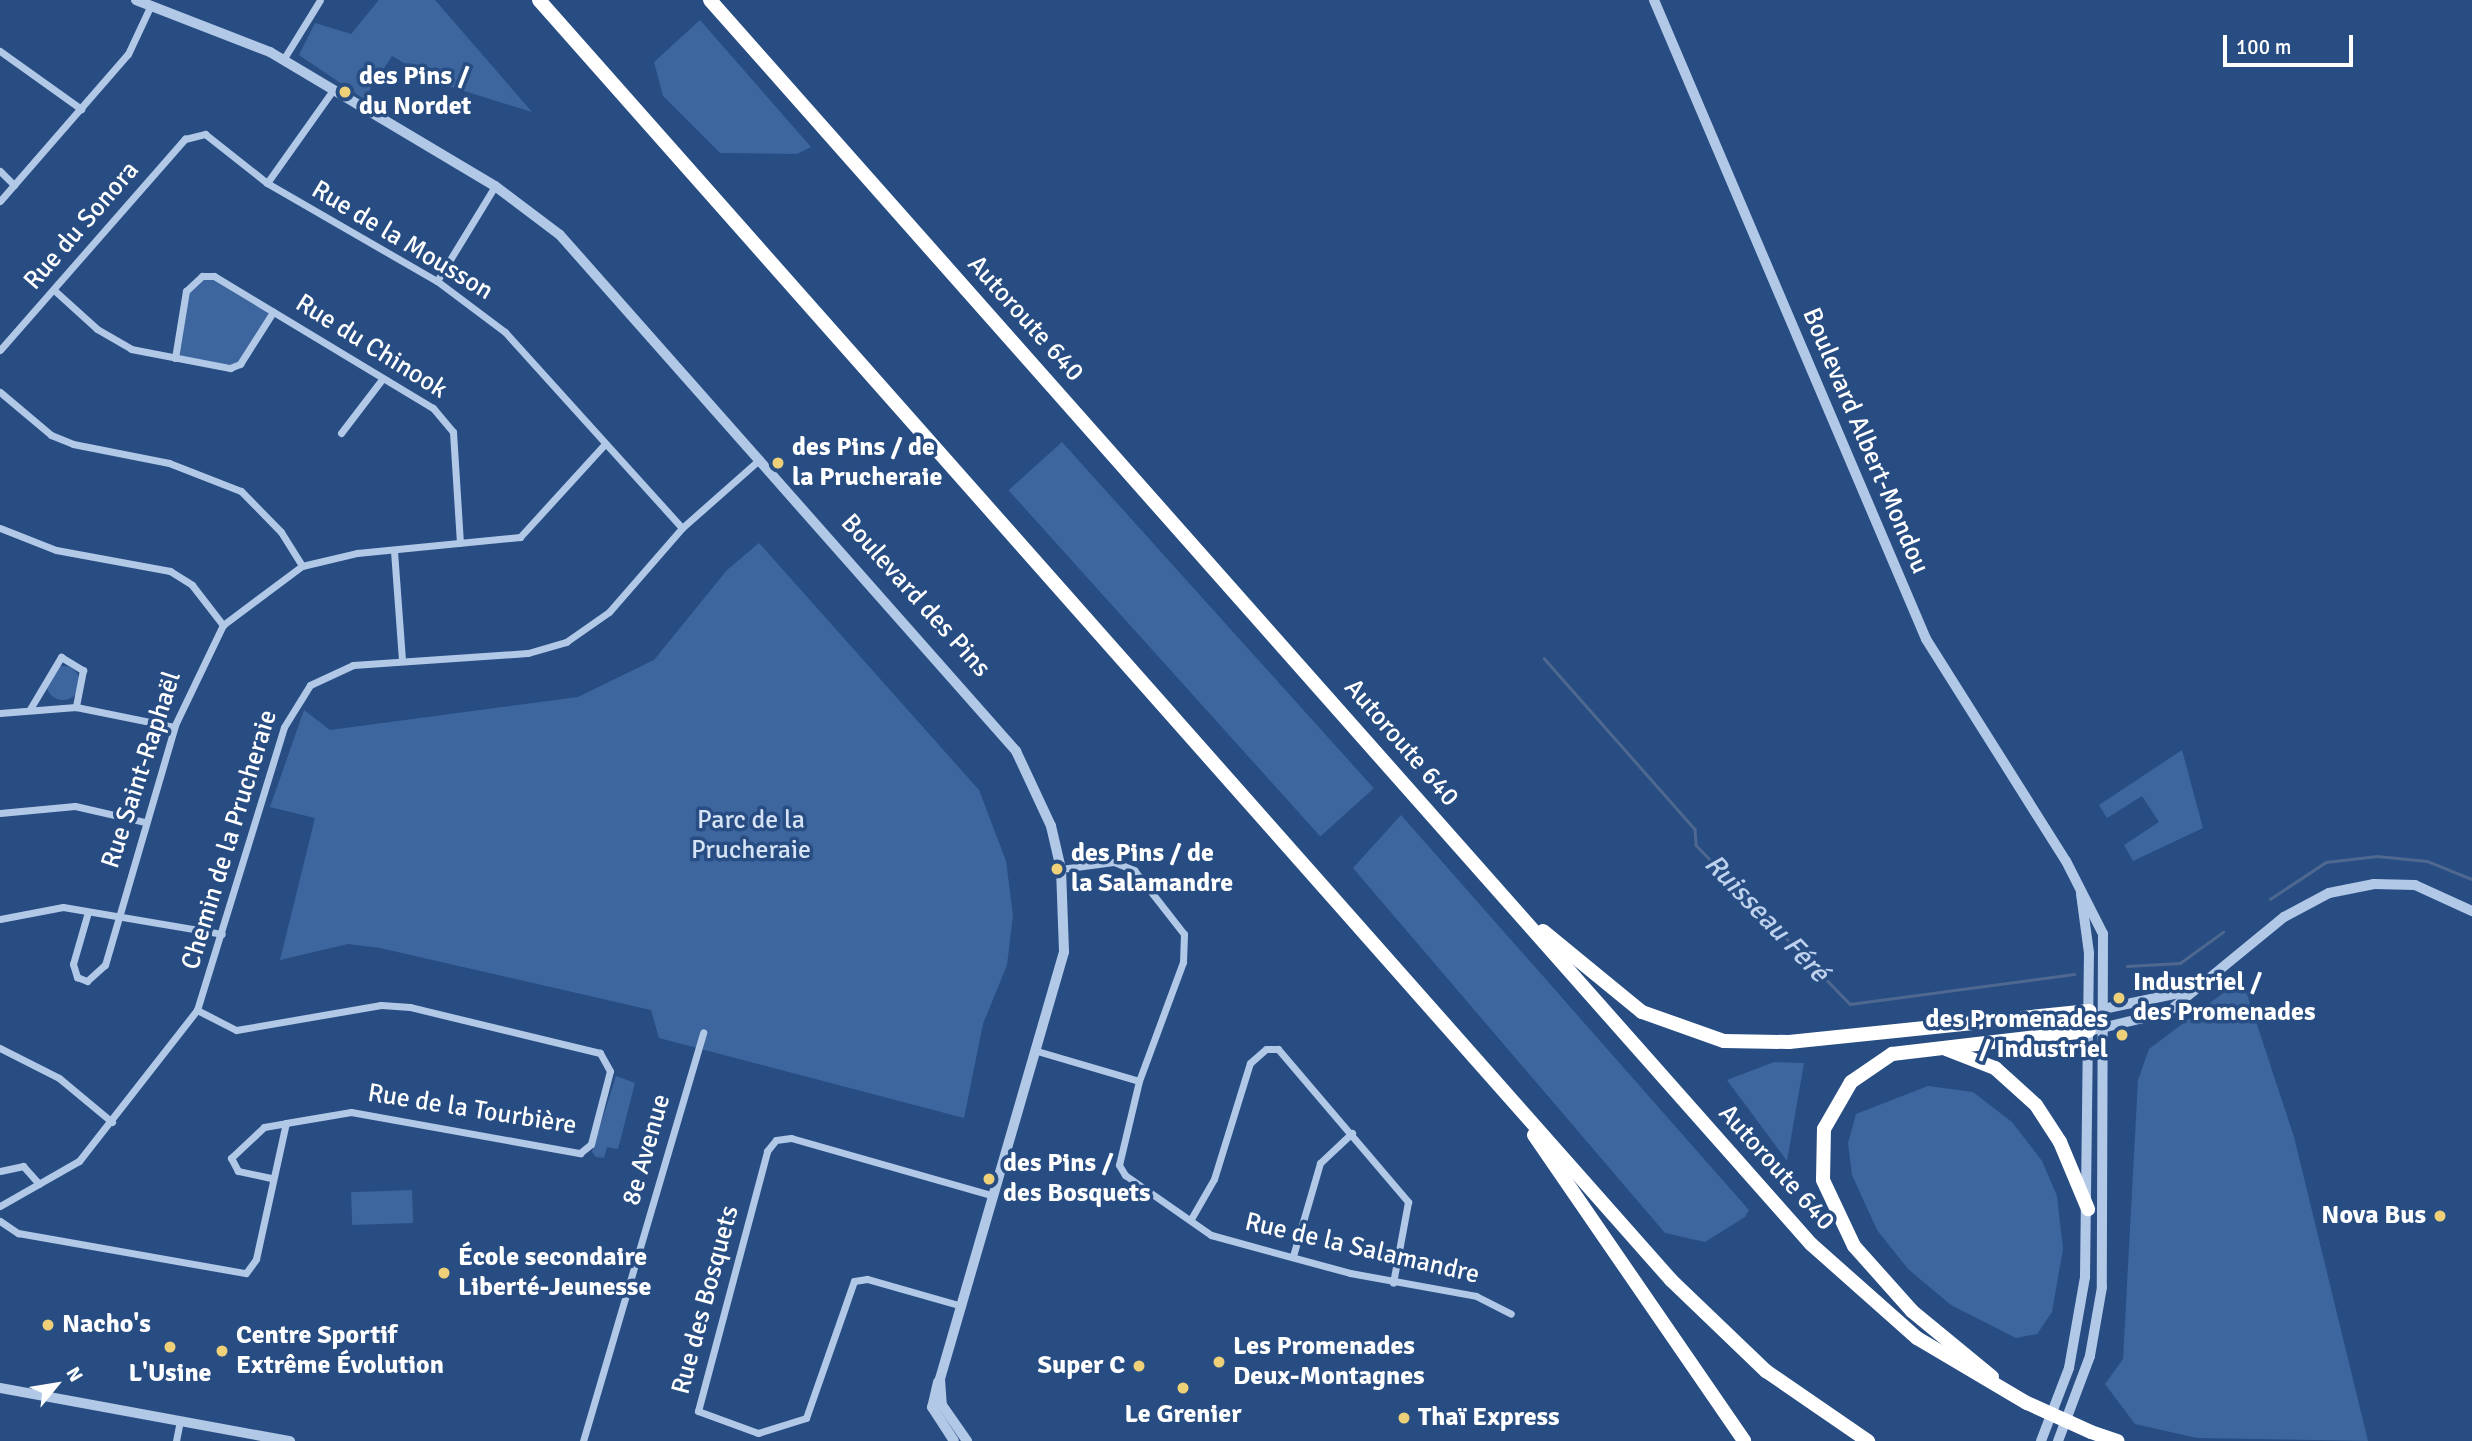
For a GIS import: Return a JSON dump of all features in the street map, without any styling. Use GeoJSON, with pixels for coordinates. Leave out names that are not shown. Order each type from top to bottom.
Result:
{"type":"FeatureCollection","features":[{"type":"Feature","properties":{"kind":"highway"},"geometry":{"type":"LineString","coordinates":[[539,0],[1516,1104],[1723,1334],[1792,1391],[1868,1441]]}},
{"type":"Feature","properties":{"kind":"highway","name":"Autoroute 640"},"geometry":{"type":"LineString","coordinates":[[710,0],[1504,898],[1845,1278],[1936,1351],[2027,1403],[2117,1441]]}},
{"type":"Feature","properties":{"kind":"highway"},"geometry":{"type":"LineString","coordinates":[[1504,898],[1633,1006],[1714,1039],[1779,1042],[2089,1011]]}},
{"type":"Feature","properties":{"kind":"highway"},"geometry":{"type":"LineString","coordinates":[[2027,1403],[1890,1289],[1847,1234],[1823,1180],[1825,1129],[1851,1082],[1892,1054],[2089,1031]]}},
{"type":"Feature","properties":{"kind":"highway"},"geometry":{"type":"LineString","coordinates":[[1937,1047],[1982,1061],[2029,1096],[2060,1142],[2088,1209]]}},
{"type":"Feature","properties":{"kind":"highway"},"geometry":{"type":"LineString","coordinates":[[1516,1104],[1561,1180],[1744,1441]]}},
{"type":"Feature","properties":{"kind":"street","name":"Boulevard des Pins"},"geometry":{"type":"LineString","coordinates":[[136,0],[230,32],[283,60],[331,93],[495,186],[592,266],[1014,746],[1051,826],[1061,869],[1063,952],[1037,1051],[940,1379],[942,1405],[967,1441]]}},
{"type":"Feature","properties":{"kind":"street"},"geometry":{"type":"LineString","coordinates":[[283,60],[320,0]]}},
{"type":"Feature","properties":{"kind":"street","name":"Boulevard Albert-Mondou"},"geometry":{"type":"LineString","coordinates":[[1654,0],[1926,639],[2075,878],[2103,934],[2107,1029],[2100,1302],[2086,1369],[2059,1441]]}},
{"type":"Feature","properties":{"kind":"street"},"geometry":{"type":"LineString","coordinates":[[0,201],[128,54],[151,5]]}},
{"type":"Feature","properties":{"kind":"street"},"geometry":{"type":"LineString","coordinates":[[0,51],[81,109]]}},
{"type":"Feature","properties":{"kind":"street"},"geometry":{"type":"LineString","coordinates":[[267,183],[331,93]]}},
{"type":"Feature","properties":{"kind":"street","name":"Rue de la Mousson"},"geometry":{"type":"LineString","coordinates":[[198,133],[267,183],[438,281],[505,332],[682,528]]}},
{"type":"Feature","properties":{"kind":"street","name":"Rue du Sonora"},"geometry":{"type":"LineString","coordinates":[[0,351],[185,139],[198,133]]}},
{"type":"Feature","properties":{"kind":"street"},"geometry":{"type":"LineString","coordinates":[[0,171],[15,185]]}},
{"type":"Feature","properties":{"kind":"street"},"geometry":{"type":"LineString","coordinates":[[438,281],[495,186]]}},
{"type":"Feature","properties":{"kind":"street","name":"Rue du Chinook"},"geometry":{"type":"LineString","coordinates":[[175,358],[182,300],[202,276],[214,276],[383,379],[449,424],[460,543]]}},
{"type":"Feature","properties":{"kind":"street","name":"Rue du Chinook"},"geometry":{"type":"LineString","coordinates":[[54,290],[113,341],[175,358],[235,368],[273,312]]}},
{"type":"Feature","properties":{"kind":"street"},"geometry":{"type":"LineString","coordinates":[[341,433],[383,379]]}},
{"type":"Feature","properties":{"kind":"street"},"geometry":{"type":"LineString","coordinates":[[0,393],[41,428],[73,444],[169,463],[241,491],[281,532],[302,566]]}},
{"type":"Feature","properties":{"kind":"street","name":"Rue Saint-Raphaël"},"geometry":{"type":"LineString","coordinates":[[88,912],[73,964],[76,976],[87,981],[105,965],[116,918],[174,727],[223,625],[302,566],[394,551],[520,537],[605,444]]}},
{"type":"Feature","properties":{"kind":"street","name":"Chemin de la Prucheraie"},"geometry":{"type":"LineString","coordinates":[[0,1206],[79,1161],[197,1010],[284,727],[299,696],[337,669],[402,660],[528,653],[566,642],[610,612],[682,528],[762,458]]}},
{"type":"Feature","properties":{"kind":"street"},"geometry":{"type":"LineString","coordinates":[[0,528],[56,550],[170,571],[192,585],[223,625]]}},
{"type":"Feature","properties":{"kind":"street"},"geometry":{"type":"LineString","coordinates":[[394,551],[402,660]]}},
{"type":"Feature","properties":{"kind":"street"},"geometry":{"type":"LineString","coordinates":[[30,709],[61,657],[83,670],[76,708]]}},
{"type":"Feature","properties":{"kind":"street"},"geometry":{"type":"LineString","coordinates":[[0,713],[76,708],[174,727]]}},
{"type":"Feature","properties":{"kind":"street"},"geometry":{"type":"LineString","coordinates":[[0,813],[75,806],[145,822]]}},
{"type":"Feature","properties":{"kind":"street","name":"Rue de la Salamandre"},"geometry":{"type":"LineString","coordinates":[[1061,869],[1114,862],[1135,870],[1184,934],[1183,962],[1139,1081],[1118,1165],[1212,1234],[1393,1283],[1476,1296],[1511,1314]]}},
{"type":"Feature","properties":{"kind":"street","name":"Boulevard Albert-Mondou"},"geometry":{"type":"LineString","coordinates":[[2041,1441],[2076,1337],[2088,1209],[2087,923],[2075,878]]}},
{"type":"Feature","properties":{"kind":"street"},"geometry":{"type":"LineString","coordinates":[[2089,1031],[2160,1017],[2284,917],[2338,890],[2415,885],[2472,911]]}},
{"type":"Feature","properties":{"kind":"street"},"geometry":{"type":"LineString","coordinates":[[0,919],[43,908],[88,912],[222,934]]}},
{"type":"Feature","properties":{"kind":"street"},"geometry":{"type":"LineString","coordinates":[[2089,1011],[2162,1001],[2201,986]]}},
{"type":"Feature","properties":{"kind":"street","name":"Rue de la Tourbière"},"geometry":{"type":"LineString","coordinates":[[197,1010],[236,1030],[381,1005],[410,1007],[600,1053],[610,1071],[591,1144],[580,1153],[351,1112],[264,1126],[230,1158],[238,1171],[271,1178]]}},
{"type":"Feature","properties":{"kind":"street","name":"8e Avenue"},"geometry":{"type":"LineString","coordinates":[[583,1441],[704,1032]]}},
{"type":"Feature","properties":{"kind":"street"},"geometry":{"type":"LineString","coordinates":[[0,1048],[59,1078],[111,1122]]}},
{"type":"Feature","properties":{"kind":"street"},"geometry":{"type":"LineString","coordinates":[[1191,1219],[1214,1180],[1250,1063],[1266,1049],[1287,1052],[1408,1202],[1393,1283]]}},
{"type":"Feature","properties":{"kind":"street"},"geometry":{"type":"LineString","coordinates":[[1037,1051],[1139,1081]]}},
{"type":"Feature","properties":{"kind":"street"},"geometry":{"type":"LineString","coordinates":[[0,1221],[18,1233],[246,1273],[256,1259],[271,1178],[286,1123]]}},
{"type":"Feature","properties":{"kind":"street"},"geometry":{"type":"LineString","coordinates":[[1293,1256],[1320,1163],[1352,1133]]}},
{"type":"Feature","properties":{"kind":"street","name":"Rue des Bosquets"},"geometry":{"type":"LineString","coordinates":[[962,1306],[867,1279],[854,1281],[806,1418],[758,1433],[698,1411],[767,1151],[776,1140],[791,1138],[994,1196]]}},
{"type":"Feature","properties":{"kind":"street"},"geometry":{"type":"LineString","coordinates":[[0,1171],[23,1166],[39,1184]]}},
{"type":"Feature","properties":{"kind":"street"},"geometry":{"type":"LineString","coordinates":[[940,1379],[932,1407],[954,1441]]}},
{"type":"Feature","properties":{"kind":"street"},"geometry":{"type":"LineString","coordinates":[[0,1388],[290,1441]]}},
{"type":"Feature","properties":{"kind":"street"},"geometry":{"type":"LineString","coordinates":[[176,1441],[180,1421]]}},
{"type":"Feature","properties":{"kind":"green space"},"geometry":{"type":"Polygon","coordinates":[[[379,0],[435,0],[532,112],[438,83],[392,56],[364,99],[299,55],[315,23],[351,34],[379,0]]]}},
{"type":"Feature","properties":{"kind":"green space"},"geometry":{"type":"Polygon","coordinates":[[[700,20],[811,147],[797,154],[720,153],[663,96],[654,62],[700,20]]]}},
{"type":"Feature","properties":{"kind":"green space"},"geometry":{"type":"Polygon","coordinates":[[[202,276],[214,276],[273,312],[235,368],[175,358],[182,300],[202,276]]]}},
{"type":"Feature","properties":{"kind":"green space"},"geometry":{"type":"Polygon","coordinates":[[[1062,442],[1374,788],[1320,836],[1008,490],[1062,442]]]}},
{"type":"Feature","properties":{"kind":"green space","name":"Parc de la Prucheraie"},"geometry":{"type":"Polygon","coordinates":[[[759,543],[979,790],[1006,861],[1013,915],[1007,965],[983,1024],[964,1118],[659,1038],[651,1010],[380,948],[348,944],[280,960],[315,818],[270,807],[304,710],[330,730],[578,697],[654,660],[727,570],[759,543]]]}},
{"type":"Feature","properties":{"kind":"green space"},"geometry":{"type":"Polygon","coordinates":[[[63,666],[75,671],[80,683],[75,695],[63,700],[51,695],[46,683],[51,671],[63,666]]]}},
{"type":"Feature","properties":{"kind":"green space"},"geometry":{"type":"Polygon","coordinates":[[[2182,750],[2203,828],[2133,861],[2124,845],[2159,822],[2142,796],[2107,818],[2099,805],[2182,750]]]}},
{"type":"Feature","properties":{"kind":"green space"},"geometry":{"type":"Polygon","coordinates":[[[1401,815],[1749,1210],[1745,1217],[1705,1242],[1665,1233],[1353,868],[1401,815]]]}},
{"type":"Feature","properties":{"kind":"green space"},"geometry":{"type":"Polygon","coordinates":[[[2242,979],[2294,1137],[2368,1441],[2197,1438],[2135,1424],[2105,1384],[2123,1359],[2138,1080],[2149,1049],[2242,979]]]}},
{"type":"Feature","properties":{"kind":"green space"},"geometry":{"type":"Polygon","coordinates":[[[1774,1062],[1804,1063],[1787,1161],[1727,1080],[1774,1062]]]}},
{"type":"Feature","properties":{"kind":"green space"},"geometry":{"type":"Polygon","coordinates":[[[616,1076],[635,1083],[618,1149],[607,1147],[604,1158],[596,1157],[592,1152],[616,1076]]]}},
{"type":"Feature","properties":{"kind":"green space"},"geometry":{"type":"Polygon","coordinates":[[[1928,1086],[1973,1092],[2012,1122],[2042,1161],[2057,1196],[2063,1249],[2052,1312],[2037,1334],[2016,1338],[1951,1305],[1908,1269],[1877,1230],[1852,1175],[1848,1143],[1856,1114],[1928,1086]]]}},
{"type":"Feature","properties":{"kind":"green space"},"geometry":{"type":"Polygon","coordinates":[[[412,1190],[413,1223],[352,1225],[351,1192],[412,1190]]]}},
{"type":"Feature","properties":{"kind":"waterway","name":"Ruisseau Féré"},"geometry":{"type":"LineString","coordinates":[[1544,658],[1695,829],[1696,845],[1850,1004],[2074,974]]}},
{"type":"Feature","properties":{"kind":"waterway","name":"Ruisseau Féré"},"geometry":{"type":"LineString","coordinates":[[2270,899],[2326,862],[2377,856],[2427,861],[2472,879]]}},
{"type":"Feature","properties":{"kind":"waterway","name":"Ruisseau Féré"},"geometry":{"type":"LineString","coordinates":[[2127,966],[2180,963],[2223,932]]}},
{"type":"Feature","properties":{"kind":"place","name":"des Pins / du Nordet"},"geometry":{"type":"Point","coordinates":[345,92]}},
{"type":"Feature","properties":{"kind":"place","name":"des Pins / de la Prucheraie"},"geometry":{"type":"Point","coordinates":[778,463]}},
{"type":"Feature","properties":{"kind":"place","name":"des Pins / de la Salamandre"},"geometry":{"type":"Point","coordinates":[1057,869]}},
{"type":"Feature","properties":{"kind":"place","name":"Industriel / des Promenades"},"geometry":{"type":"Point","coordinates":[2119,998]}},
{"type":"Feature","properties":{"kind":"place","name":"des Promenades / Industriel"},"geometry":{"type":"Point","coordinates":[2122,1035]}},
{"type":"Feature","properties":{"kind":"place","name":"des Pins / des Bosquets"},"geometry":{"type":"Point","coordinates":[989,1179]}},
{"type":"Feature","properties":{"kind":"place","name":"Nova Bus"},"geometry":{"type":"Point","coordinates":[2440,1216]}},
{"type":"Feature","properties":{"kind":"place","name":"École secondaire Liberté-Jeunesse"},"geometry":{"type":"Point","coordinates":[444,1273]}},
{"type":"Feature","properties":{"kind":"place","name":"Nacho's"},"geometry":{"type":"Point","coordinates":[48,1325]}},
{"type":"Feature","properties":{"kind":"place","name":"L'Usine"},"geometry":{"type":"Point","coordinates":[170,1347]}},
{"type":"Feature","properties":{"kind":"place","name":"Centre Sportif Extrême Évolution"},"geometry":{"type":"Point","coordinates":[222,1351]}},
{"type":"Feature","properties":{"kind":"place","name":"Les Promenades Deux-Montagnes"},"geometry":{"type":"Point","coordinates":[1219,1362]}},
{"type":"Feature","properties":{"kind":"place","name":"Super C"},"geometry":{"type":"Point","coordinates":[1139,1366]}},
{"type":"Feature","properties":{"kind":"place","name":"Le Grenier"},"geometry":{"type":"Point","coordinates":[1183,1388]}},
{"type":"Feature","properties":{"kind":"place","name":"Thaï Express"},"geometry":{"type":"Point","coordinates":[1404,1418]}}]}
